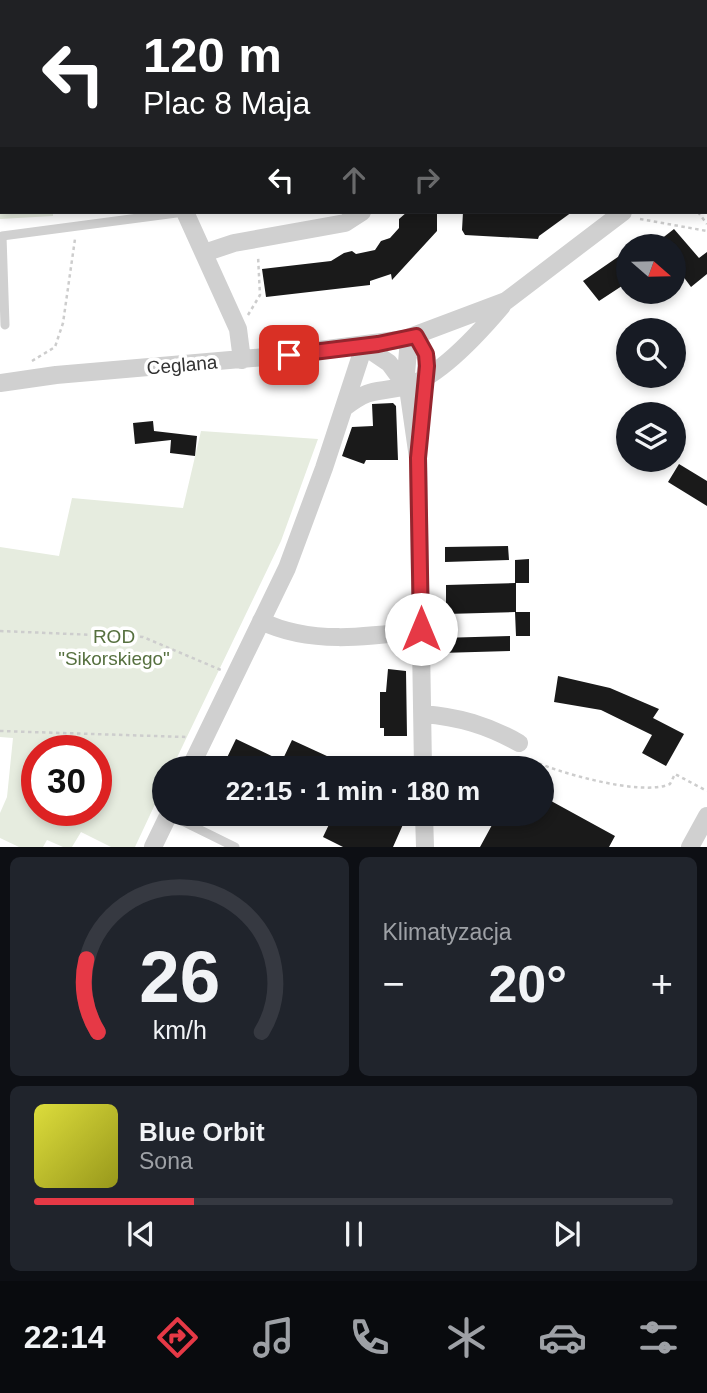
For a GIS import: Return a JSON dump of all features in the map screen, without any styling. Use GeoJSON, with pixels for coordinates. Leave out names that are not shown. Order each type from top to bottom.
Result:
{"type":"FeatureCollection","features":[{"type":"Feature","properties":{"kind":"street"},"geometry":{"type":"LineString","coordinates":[[185,214],[242,342],[242,360]]}},
{"type":"Feature","properties":{"kind":"street"},"geometry":{"type":"LineString","coordinates":[[204,253],[255,239],[345,223],[359,214]]}},
{"type":"Feature","properties":{"kind":"street"},"geometry":{"type":"LineString","coordinates":[[345,408],[366,392],[406,386],[426,377],[479,333],[506,301],[620,214]]}},
{"type":"Feature","properties":{"kind":"street","name":"Ceglana"},"geometry":{"type":"LineString","coordinates":[[0,383],[364,346],[416,336],[506,301]]}},
{"type":"Feature","properties":{"kind":"street"},"geometry":{"type":"LineString","coordinates":[[416,336],[426,354],[418,458],[424,756]]}},
{"type":"Feature","properties":{"kind":"street"},"geometry":{"type":"LineString","coordinates":[[416,336],[407,356],[406,386],[418,458]]}},
{"type":"Feature","properties":{"kind":"street"},"geometry":{"type":"LineString","coordinates":[[196,756],[297,542],[364,346],[389,363],[406,386]]}},
{"type":"Feature","properties":{"kind":"street"},"geometry":{"type":"LineString","coordinates":[[261,621],[290,634],[312,637],[421,629]]}},
{"type":"Feature","properties":{"kind":"street"},"geometry":{"type":"LineString","coordinates":[[423,714],[454,716],[489,726],[517,747]]}},
{"type":"Feature","properties":{"kind":"street"},"geometry":{"type":"LineString","coordinates":[[690,847],[707,816]]}},
{"type":"Feature","properties":{"kind":"street"},"geometry":{"type":"LineString","coordinates":[[153,847],[163,826]]}},
{"type":"Feature","properties":{"kind":"street"},"geometry":{"type":"LineString","coordinates":[[424,826],[425,847]]}},
{"type":"Feature","properties":{"kind":"lane"},"geometry":{"type":"LineString","coordinates":[[5,325],[1,236],[167,214]]}},
{"type":"Feature","properties":{"kind":"lane"},"geometry":{"type":"LineString","coordinates":[[193,826],[235,847]]}},
{"type":"Feature","properties":{"kind":"path"},"geometry":{"type":"LineString","coordinates":[[640,219],[707,231]]}},
{"type":"Feature","properties":{"kind":"path"},"geometry":{"type":"LineString","coordinates":[[24,379],[26,367],[31,361],[55,346],[63,323],[76,225]]}},
{"type":"Feature","properties":{"kind":"path"},"geometry":{"type":"LineString","coordinates":[[234,322],[248,316],[259,301],[255,239]]}},
{"type":"Feature","properties":{"kind":"path"},"geometry":{"type":"LineString","coordinates":[[0,631],[143,637],[235,675]]}},
{"type":"Feature","properties":{"kind":"path"},"geometry":{"type":"LineString","coordinates":[[0,731],[187,737],[202,743]]}},
{"type":"Feature","properties":{"kind":"path"},"geometry":{"type":"LineString","coordinates":[[517,747],[543,766],[645,790],[670,784],[675,774],[707,791]]}},
{"type":"Feature","properties":{"kind":"green space"},"geometry":{"type":"Polygon","coordinates":[[[0,214],[53,214],[53,216],[0,219],[0,214]]]}},
{"type":"Feature","properties":{"kind":"green space","name":"ROD \"Sikorskiego\""},"geometry":{"type":"Polygon","coordinates":[[[201,431],[318,439],[281,541],[178,756],[152,756],[152,811],[135,847],[111,847],[81,832],[72,847],[63,847],[47,840],[43,847],[19,847],[0,838],[0,813],[7,797],[13,738],[0,737],[0,547],[59,556],[72,498],[183,508],[201,431]]]}},
{"type":"Feature","properties":{"kind":"building"},"geometry":{"type":"Polygon","coordinates":[[[405,214],[437,214],[437,231],[392,280],[391,274],[370,281],[370,285],[266,297],[262,269],[331,261],[352,251],[356,254],[375,250],[381,241],[390,238],[399,228],[399,219],[405,214]]]}},
{"type":"Feature","properties":{"kind":"building"},"geometry":{"type":"Polygon","coordinates":[[[463,214],[569,214],[538,239],[465,235],[462,230],[463,214]]]}},
{"type":"Feature","properties":{"kind":"building"},"geometry":{"type":"Polygon","coordinates":[[[686,243],[699,258],[707,252],[707,274],[691,287],[686,280],[686,243]]]}},
{"type":"Feature","properties":{"kind":"building"},"geometry":{"type":"Polygon","coordinates":[[[616,258],[616,290],[599,301],[583,281],[616,258]]]}},
{"type":"Feature","properties":{"kind":"building"},"geometry":{"type":"Polygon","coordinates":[[[393,403],[396,406],[398,460],[366,460],[364,464],[342,456],[352,427],[373,426],[372,404],[393,403]]]}},
{"type":"Feature","properties":{"kind":"building"},"geometry":{"type":"Polygon","coordinates":[[[153,421],[154,431],[197,436],[195,456],[170,453],[171,440],[135,444],[133,423],[153,421]]]}},
{"type":"Feature","properties":{"kind":"building"},"geometry":{"type":"Polygon","coordinates":[[[686,468],[707,481],[707,506],[668,482],[674,472],[686,472],[686,468]]]}},
{"type":"Feature","properties":{"kind":"building"},"geometry":{"type":"Polygon","coordinates":[[[508,546],[509,560],[445,562],[445,547],[508,546]]]}},
{"type":"Feature","properties":{"kind":"building"},"geometry":{"type":"Polygon","coordinates":[[[529,559],[529,583],[516,583],[516,612],[530,612],[530,636],[516,636],[515,612],[446,614],[446,585],[515,583],[515,560],[529,559]]]}},
{"type":"Feature","properties":{"kind":"building"},"geometry":{"type":"Polygon","coordinates":[[[510,636],[510,651],[440,653],[440,638],[510,636]]]}},
{"type":"Feature","properties":{"kind":"building"},"geometry":{"type":"Polygon","coordinates":[[[388,669],[406,671],[407,736],[384,736],[384,728],[380,728],[380,692],[386,692],[388,669]]]}},
{"type":"Feature","properties":{"kind":"building"},"geometry":{"type":"Polygon","coordinates":[[[558,676],[610,688],[659,709],[653,718],[684,734],[666,766],[642,753],[652,735],[601,710],[554,702],[558,676]]]}},
{"type":"Feature","properties":{"kind":"building"},"geometry":{"type":"Polygon","coordinates":[[[236,739],[272,756],[228,756],[236,739]]]}},
{"type":"Feature","properties":{"kind":"building"},"geometry":{"type":"Polygon","coordinates":[[[292,740],[327,756],[284,756],[292,740]]]}},
{"type":"Feature","properties":{"kind":"building"},"geometry":{"type":"Polygon","coordinates":[[[554,803],[615,836],[609,847],[480,847],[491,826],[554,826],[554,803]]]}},
{"type":"Feature","properties":{"kind":"building"},"geometry":{"type":"Polygon","coordinates":[[[328,826],[402,826],[393,847],[343,847],[323,837],[328,826]]]}},
{"type":"Feature","properties":{"kind":"route"},"geometry":{"type":"LineString","coordinates":[[289,355],[392,342],[416,336],[424,349],[427,366],[418,458],[421,629]]}}]}
